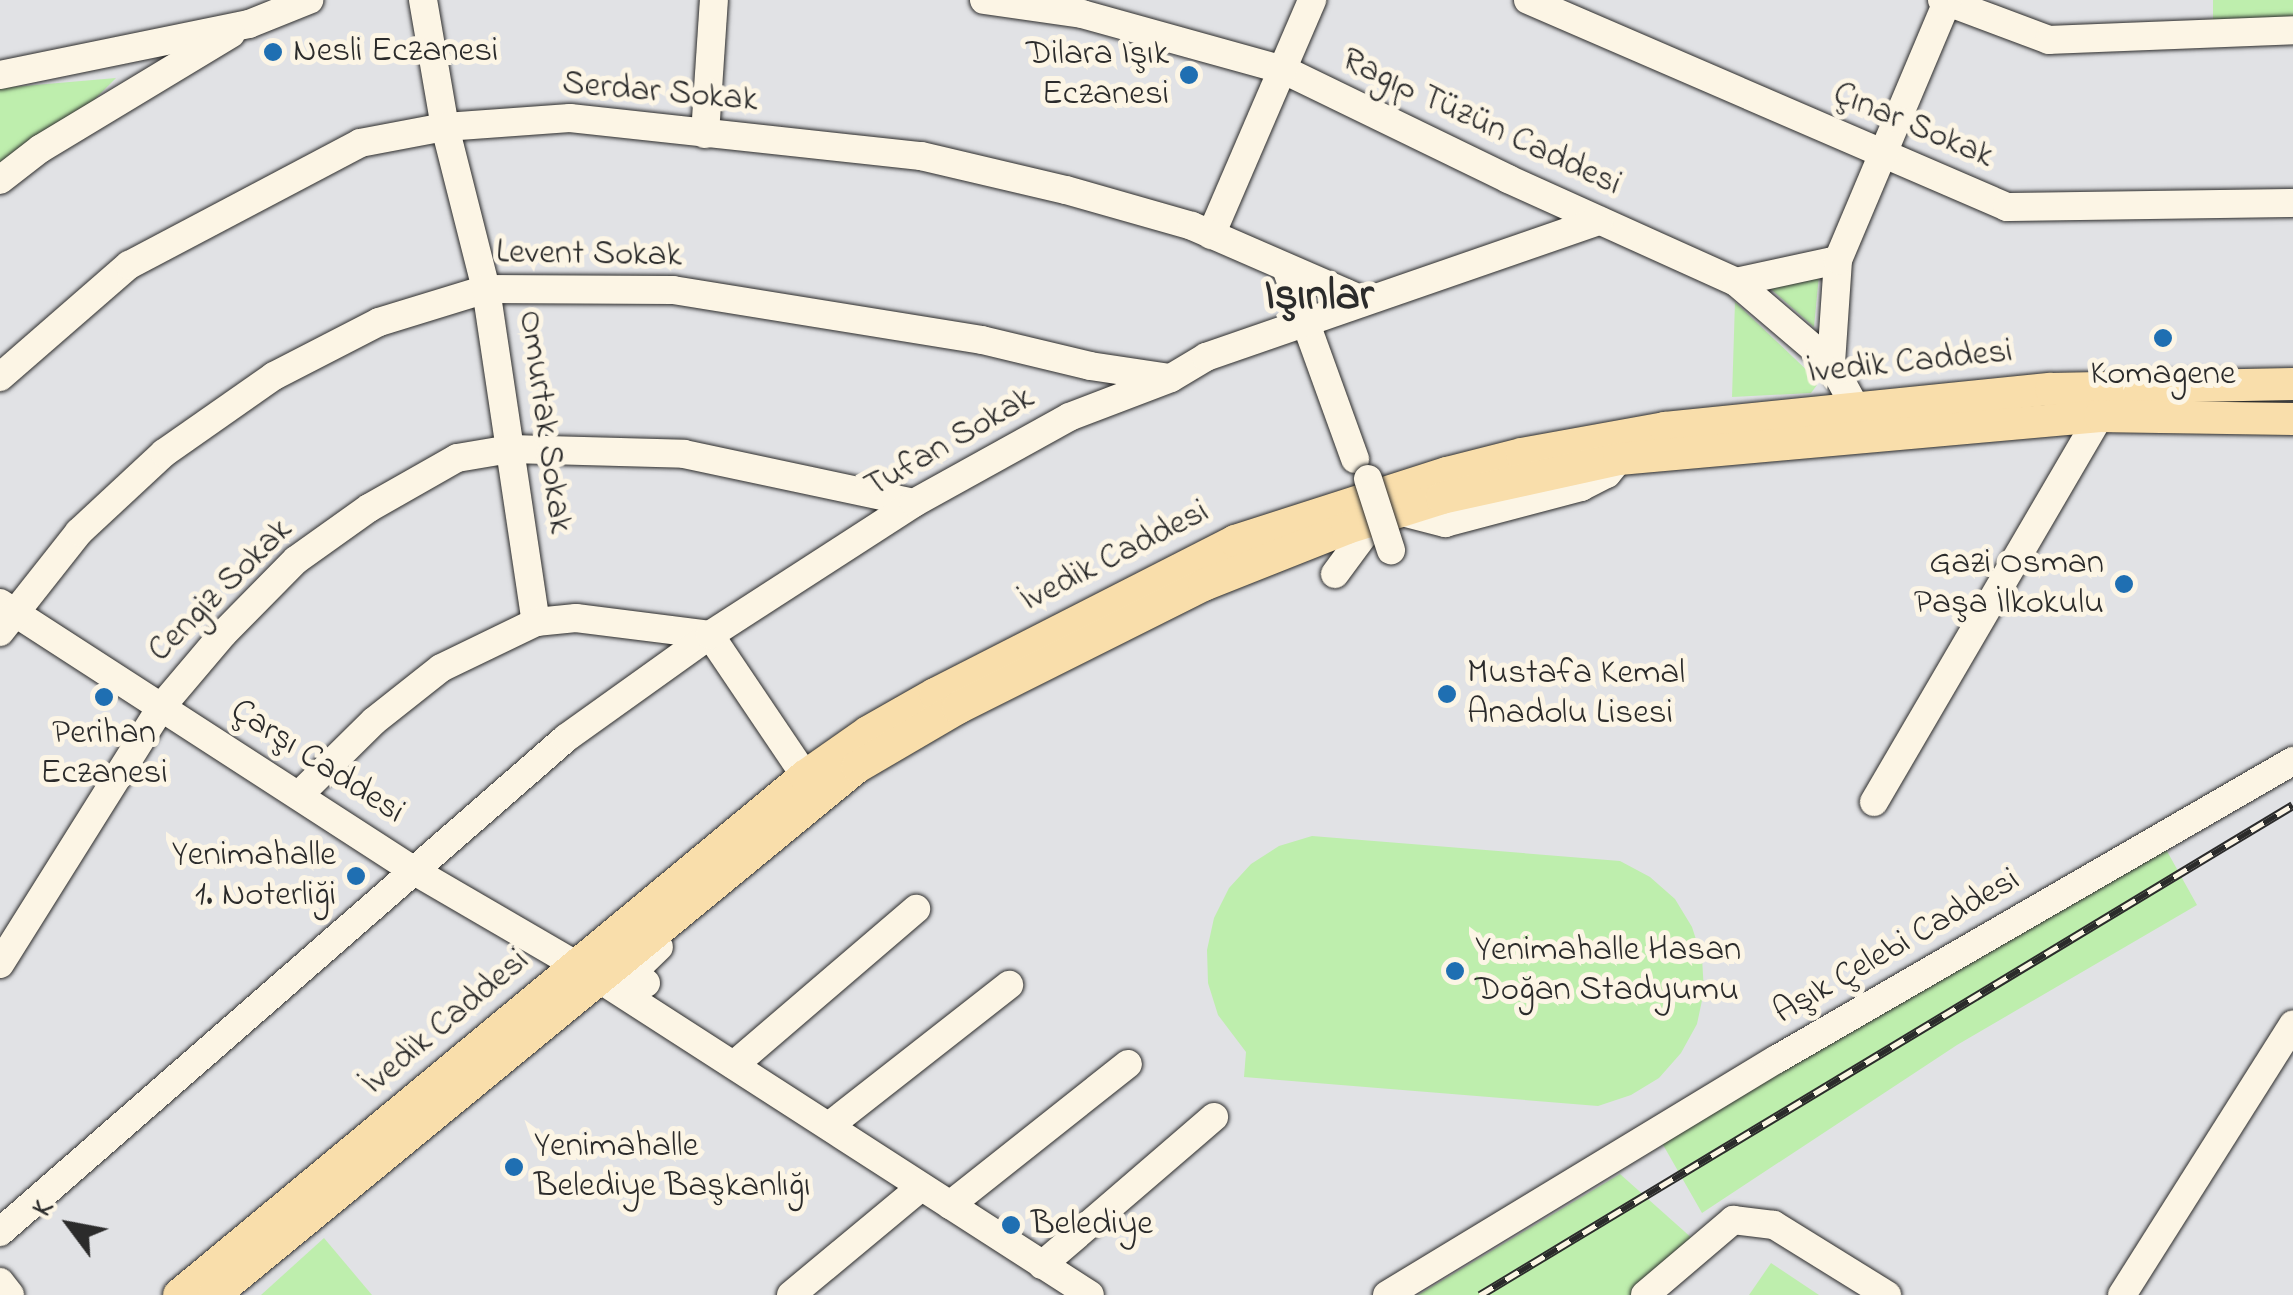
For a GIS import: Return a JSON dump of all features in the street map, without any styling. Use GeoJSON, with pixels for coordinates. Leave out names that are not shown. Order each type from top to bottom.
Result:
{"type":"FeatureCollection","features":[{"type":"Feature","properties":{"kind":"main road","name":"İvedik Caddesi"},"geometry":{"type":"LineString","coordinates":[[214,1295],[462,1095],[588,971],[805,776],[868,732],[1030,644],[1235,541],[1302,516],[1539,451],[1665,428],[2051,388],[2293,384]]}},
{"type":"Feature","properties":{"kind":"main road","name":"İvedik Caddesi"},"geometry":{"type":"LineString","coordinates":[[178,1295],[588,971],[857,767],[958,708],[1159,606],[1254,564],[1398,511],[1536,474],[1619,459],[2100,416],[2293,419]]}},
{"type":"Feature","properties":{"kind":"street"},"geometry":{"type":"LineString","coordinates":[[0,180],[40,148],[248,24],[309,0]]}},
{"type":"Feature","properties":{"kind":"street","name":"Omurtak Sokak"},"geometry":{"type":"LineString","coordinates":[[423,0],[445,127],[486,289],[536,622]]}},
{"type":"Feature","properties":{"kind":"street"},"geometry":{"type":"LineString","coordinates":[[705,134],[714,0]]}},
{"type":"Feature","properties":{"kind":"street","name":"Ragıp Tüzün Caddesi"},"geometry":{"type":"LineString","coordinates":[[984,0],[1082,14],[1284,70],[1736,282],[1831,363],[1871,439]]}},
{"type":"Feature","properties":{"kind":"street"},"geometry":{"type":"LineString","coordinates":[[1210,235],[1312,0]]}},
{"type":"Feature","properties":{"kind":"street","name":"Çınar Sokak"},"geometry":{"type":"LineString","coordinates":[[1528,0],[2007,207],[2293,203]]}},
{"type":"Feature","properties":{"kind":"street"},"geometry":{"type":"LineString","coordinates":[[1831,363],[1838,260],[1946,1],[2050,40],[2293,30]]}},
{"type":"Feature","properties":{"kind":"street"},"geometry":{"type":"LineString","coordinates":[[0,75],[248,24]]}},
{"type":"Feature","properties":{"kind":"street","name":"Serdar Sokak"},"geometry":{"type":"LineString","coordinates":[[0,376],[130,265],[360,143],[445,127],[570,118],[921,156],[1066,190],[1210,235],[1362,300]]}},
{"type":"Feature","properties":{"kind":"street","name":"Tufan Sokak"},"geometry":{"type":"LineString","coordinates":[[0,1232],[566,738],[710,635],[914,503],[1070,417],[1171,378],[1206,357],[1599,220]]}},
{"type":"Feature","properties":{"kind":"street"},"geometry":{"type":"LineString","coordinates":[[1736,282],[1838,260]]}},
{"type":"Feature","properties":{"kind":"street"},"geometry":{"type":"LineString","coordinates":[[1286,270],[1391,550]]}},
{"type":"Feature","properties":{"kind":"street","name":"Levent Sokak"},"geometry":{"type":"LineString","coordinates":[[4,615],[79,532],[164,453],[274,376],[379,322],[486,289],[673,290],[948,334],[1090,366],[1171,378]]}},
{"type":"Feature","properties":{"kind":"street"},"geometry":{"type":"LineString","coordinates":[[1874,802],[2100,416]]}},
{"type":"Feature","properties":{"kind":"street","name":"Cengiz Sokak"},"geometry":{"type":"LineString","coordinates":[[0,964],[162,706],[296,560],[369,508],[457,458],[510,449],[684,454],[914,503]]}},
{"type":"Feature","properties":{"kind":"street"},"geometry":{"type":"LineString","coordinates":[[646,983],[632,972],[736,874],[874,771],[960,720],[1199,602],[1363,536],[1335,574]]}},
{"type":"Feature","properties":{"kind":"street","name":"Çarşı Caddesi"},"geometry":{"type":"LineString","coordinates":[[4,615],[162,706],[416,872],[588,971],[1042,1265],[1069,1290]]}},
{"type":"Feature","properties":{"kind":"street"},"geometry":{"type":"LineString","coordinates":[[298,794],[374,721],[440,668],[536,622],[576,618],[710,635],[805,776]]}},
{"type":"Feature","properties":{"kind":"street","name":"Aşık Çelebi Caddesi"},"geometry":{"type":"LineString","coordinates":[[1388,1295],[1776,1060],[2293,761]]}},
{"type":"Feature","properties":{"kind":"street"},"geometry":{"type":"LineString","coordinates":[[734,1065],[916,910]]}},
{"type":"Feature","properties":{"kind":"street"},"geometry":{"type":"LineString","coordinates":[[828,1126],[1009,984]]}},
{"type":"Feature","properties":{"kind":"street"},"geometry":{"type":"LineString","coordinates":[[2122,1295],[2284,1055],[2293,1025]]}},
{"type":"Feature","properties":{"kind":"street"},"geometry":{"type":"LineString","coordinates":[[950,1205],[1128,1064]]}},
{"type":"Feature","properties":{"kind":"street"},"geometry":{"type":"LineString","coordinates":[[1042,1265],[1214,1118]]}},
{"type":"Feature","properties":{"kind":"street"},"geometry":{"type":"LineString","coordinates":[[791,1295],[920,1188]]}},
{"type":"Feature","properties":{"kind":"street"},"geometry":{"type":"LineString","coordinates":[[1645,1295],[1733,1220],[1774,1225],[1887,1295]]}},
{"type":"Feature","properties":{"kind":"street"},"geometry":{"type":"LineString","coordinates":[[0,1282],[10,1295]]}},
{"type":"Feature","properties":{"kind":"green space"},"geometry":{"type":"Polygon","coordinates":[[[2213,0],[2293,0],[2293,24],[2213,24],[2213,0]]]}},
{"type":"Feature","properties":{"kind":"green space"},"geometry":{"type":"Polygon","coordinates":[[[116,78],[93,101],[0,169],[0,88],[116,78]]]}},
{"type":"Feature","properties":{"kind":"green space"},"geometry":{"type":"Polygon","coordinates":[[[1819,275],[1814,327],[1764,283],[1819,275]]]}},
{"type":"Feature","properties":{"kind":"green space"},"geometry":{"type":"Polygon","coordinates":[[[1735,302],[1813,376],[1817,385],[1811,393],[1732,397],[1735,302]]]}},
{"type":"Feature","properties":{"kind":"green space","name":"Yenimahalle Hasan Doğan Stadyumu"},"geometry":{"type":"Polygon","coordinates":[[[1312,836],[1620,861],[1650,877],[1675,899],[1692,927],[1702,958],[1704,991],[1697,1024],[1681,1053],[1659,1078],[1631,1095],[1598,1106],[1244,1077],[1246,1052],[1218,1015],[1208,983],[1207,950],[1214,918],[1229,888],[1251,864],[1279,846],[1312,836]]]}},
{"type":"Feature","properties":{"kind":"green space"},"geometry":{"type":"Polygon","coordinates":[[[2163,844],[2197,905],[1957,1045],[1702,1213],[1662,1143],[2163,844]]]}},
{"type":"Feature","properties":{"kind":"green space"},"geometry":{"type":"Polygon","coordinates":[[[1620,1174],[1694,1240],[1630,1295],[1418,1295],[1620,1174]]]}},
{"type":"Feature","properties":{"kind":"green space"},"geometry":{"type":"Polygon","coordinates":[[[324,1238],[372,1295],[261,1295],[324,1238]]]}},
{"type":"Feature","properties":{"kind":"green space"},"geometry":{"type":"Polygon","coordinates":[[[1771,1263],[1819,1295],[1749,1295],[1771,1263]]]}},
{"type":"Feature","properties":{"kind":"railway"},"geometry":{"type":"LineString","coordinates":[[1480,1295],[2293,805]]}},
{"type":"Feature","properties":{"kind":"place","name":"Nesli Eczanesi"},"geometry":{"type":"Point","coordinates":[273,52]}},
{"type":"Feature","properties":{"kind":"place","name":"Dilara Işık Eczanesi"},"geometry":{"type":"Point","coordinates":[1189,75]}},
{"type":"Feature","properties":{"kind":"place","name":"Komagene"},"geometry":{"type":"Point","coordinates":[2163,338]}},
{"type":"Feature","properties":{"kind":"place","name":"Gazi Osman Paşa İlkokulu"},"geometry":{"type":"Point","coordinates":[2124,584]}},
{"type":"Feature","properties":{"kind":"place","name":"Mustafa Kemal Anadolu Lisesi"},"geometry":{"type":"Point","coordinates":[1447,694]}},
{"type":"Feature","properties":{"kind":"place","name":"Perihan Eczanesi"},"geometry":{"type":"Point","coordinates":[104,697]}},
{"type":"Feature","properties":{"kind":"place","name":"Yenimahalle 1. Noterliği"},"geometry":{"type":"Point","coordinates":[356,876]}},
{"type":"Feature","properties":{"kind":"place","name":"Yenimahalle Hasan Doğan Stadyumu"},"geometry":{"type":"Point","coordinates":[1455,971]}},
{"type":"Feature","properties":{"kind":"place","name":"Yenimahalle Belediye Başkanlığı"},"geometry":{"type":"Point","coordinates":[514,1167]}},
{"type":"Feature","properties":{"kind":"place","name":"Belediye"},"geometry":{"type":"Point","coordinates":[1011,1225]}},
{"type":"Feature","properties":{"kind":"district","name":"Işınlar"},"geometry":{"type":"Point","coordinates":[1319,298]}}]}
